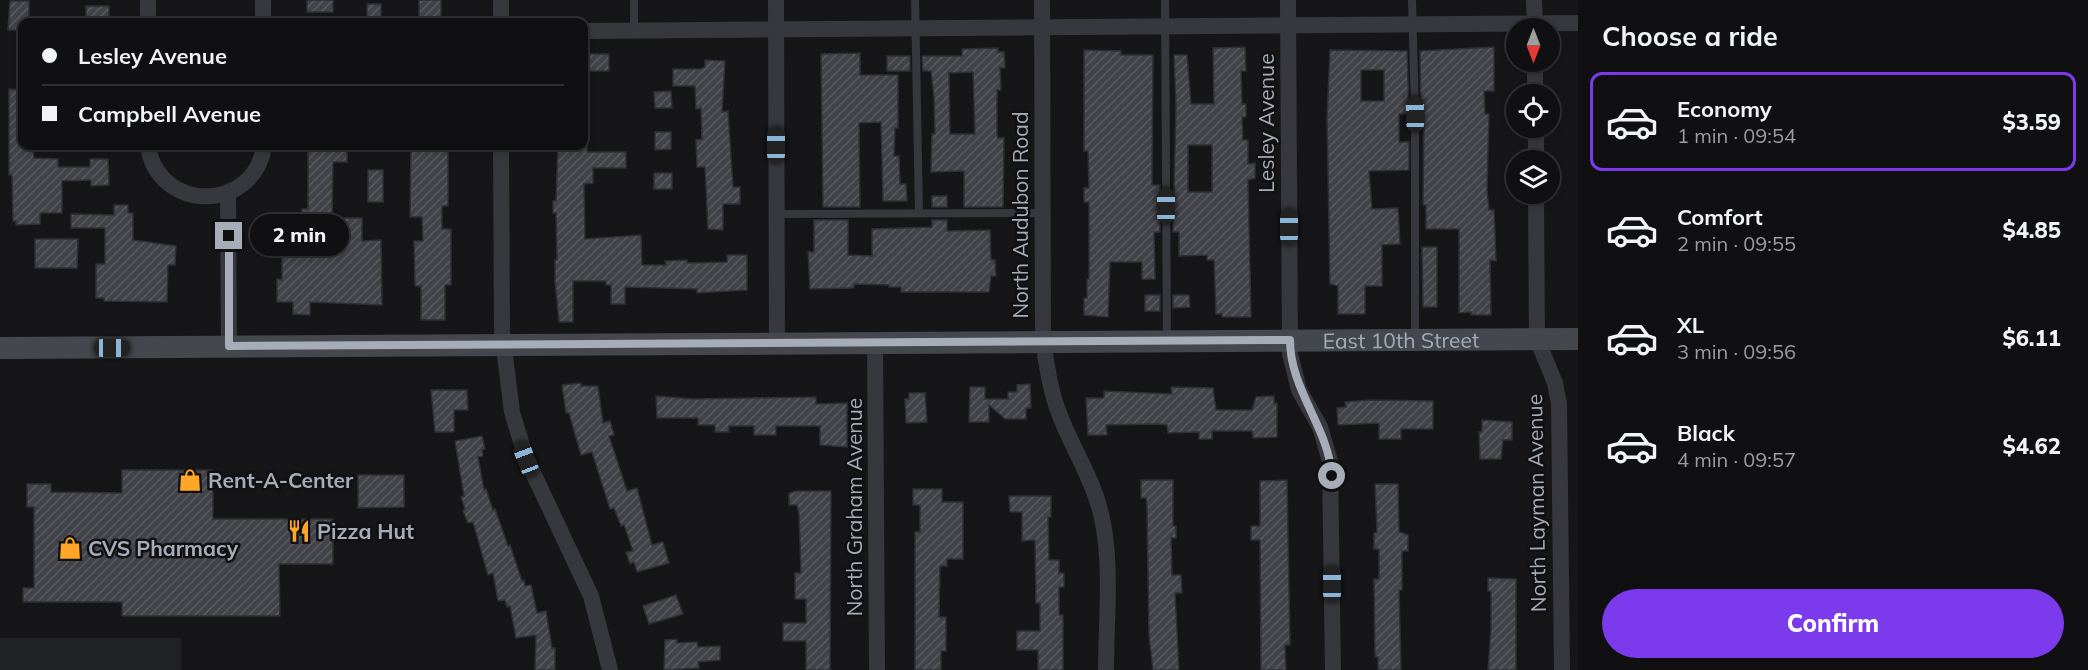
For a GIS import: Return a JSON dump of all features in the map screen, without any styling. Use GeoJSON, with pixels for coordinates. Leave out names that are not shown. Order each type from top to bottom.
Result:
{"type":"FeatureCollection","features":[{"type":"Feature","properties":{"kind":"main road","name":"East 10th Street"},"geometry":{"type":"LineString","coordinates":[[0,348],[1578,339]]}},
{"type":"Feature","properties":{"kind":"street"},"geometry":{"type":"LineString","coordinates":[[148,0],[148,18]]}},
{"type":"Feature","properties":{"kind":"street"},"geometry":{"type":"LineString","coordinates":[[262,0],[263,18]]}},
{"type":"Feature","properties":{"kind":"street"},"geometry":{"type":"LineString","coordinates":[[501,0],[501,18]]}},
{"type":"Feature","properties":{"kind":"street"},"geometry":{"type":"LineString","coordinates":[[776,0],[777,343]]}},
{"type":"Feature","properties":{"kind":"street","name":"North Audubon Road"},"geometry":{"type":"LineString","coordinates":[[1042,0],[1043,342],[1048,376],[1058,411],[1092,485],[1102,518],[1105,548],[1106,670]]}},
{"type":"Feature","properties":{"kind":"street","name":"Lesley Avenue"},"geometry":{"type":"LineString","coordinates":[[1288,0],[1290,340],[1294,375],[1320,427],[1330,461],[1333,670]]}},
{"type":"Feature","properties":{"kind":"street"},"geometry":{"type":"LineString","coordinates":[[1534,0],[1535,18]]}},
{"type":"Feature","properties":{"kind":"street"},"geometry":{"type":"LineString","coordinates":[[1560,24],[1578,23]]}},
{"type":"Feature","properties":{"kind":"street"},"geometry":{"type":"LineString","coordinates":[[588,31],[916,27],[1165,28],[1412,24],[1506,26]]}},
{"type":"Feature","properties":{"kind":"street"},"geometry":{"type":"LineString","coordinates":[[149,150],[155,167],[174,188],[201,197],[215,197],[228,192],[251,176],[259,164],[263,150]]}},
{"type":"Feature","properties":{"kind":"street"},"geometry":{"type":"LineString","coordinates":[[501,150],[503,345],[512,412],[519,439],[591,596],[610,670]]}},
{"type":"Feature","properties":{"kind":"street"},"geometry":{"type":"LineString","coordinates":[[228,192],[229,346]]}},
{"type":"Feature","properties":{"kind":"street","name":"North Layman Avenue"},"geometry":{"type":"LineString","coordinates":[[1536,204],[1538,339],[1555,383],[1559,403],[1562,670]]}},
{"type":"Feature","properties":{"kind":"street","name":"North Graham Avenue"},"geometry":{"type":"LineString","coordinates":[[875,343],[877,670]]}},
{"type":"Feature","properties":{"kind":"lane"},"geometry":{"type":"LineString","coordinates":[[634,0],[634,30]]}},
{"type":"Feature","properties":{"kind":"lane"},"geometry":{"type":"LineString","coordinates":[[915,0],[919,213]]}},
{"type":"Feature","properties":{"kind":"lane"},"geometry":{"type":"LineString","coordinates":[[1165,0],[1167,340]]}},
{"type":"Feature","properties":{"kind":"lane"},"geometry":{"type":"LineString","coordinates":[[1412,0],[1415,114],[1415,339]]}},
{"type":"Feature","properties":{"kind":"lane"},"geometry":{"type":"LineString","coordinates":[[776,214],[1043,213]]}},
{"type":"Feature","properties":{"kind":"shaded area"},"geometry":{"type":"Polygon","coordinates":[[[0,638],[181,638],[181,670],[0,670],[0,638]]]}},
{"type":"Feature","properties":{"kind":"building"},"geometry":{"type":"Polygon","coordinates":[[[307,0],[333,0],[333,12],[307,12],[307,0]]]}},
{"type":"Feature","properties":{"kind":"building"},"geometry":{"type":"Polygon","coordinates":[[[419,0],[441,0],[441,18],[419,18],[419,0]]]}},
{"type":"Feature","properties":{"kind":"building"},"geometry":{"type":"Polygon","coordinates":[[[10,1],[29,1],[29,18],[18,18],[18,30],[8,30],[10,1]]]}},
{"type":"Feature","properties":{"kind":"building"},"geometry":{"type":"Polygon","coordinates":[[[367,4],[381,4],[381,18],[367,18],[367,4]]]}},
{"type":"Feature","properties":{"kind":"building"},"geometry":{"type":"Polygon","coordinates":[[[86,6],[109,6],[109,18],[86,18],[86,6]]]}},
{"type":"Feature","properties":{"kind":"building"},"geometry":{"type":"Polygon","coordinates":[[[1245,47],[1246,71],[1241,71],[1242,104],[1246,104],[1246,117],[1242,117],[1243,140],[1248,140],[1248,164],[1255,163],[1255,178],[1248,180],[1251,317],[1222,317],[1222,314],[1216,314],[1214,260],[1207,260],[1207,255],[1179,256],[1179,232],[1173,232],[1176,105],[1174,55],[1187,55],[1191,104],[1214,104],[1213,48],[1245,47]],[[1188,145],[1188,192],[1212,192],[1212,145],[1188,145]]]}},
{"type":"Feature","properties":{"kind":"building"},"geometry":{"type":"Polygon","coordinates":[[[1494,47],[1494,91],[1484,91],[1485,114],[1489,114],[1487,190],[1489,210],[1494,210],[1496,261],[1490,260],[1491,315],[1471,315],[1471,312],[1459,313],[1459,229],[1426,229],[1426,205],[1423,205],[1424,114],[1421,114],[1420,51],[1494,47]]]}},
{"type":"Feature","properties":{"kind":"building"},"geometry":{"type":"Polygon","coordinates":[[[998,48],[998,52],[1004,52],[1005,68],[1000,68],[1001,90],[997,90],[997,134],[998,138],[1004,138],[1003,207],[964,207],[964,171],[931,172],[932,134],[935,134],[934,97],[931,71],[923,71],[922,56],[962,56],[962,49],[998,48]],[[973,72],[949,73],[950,134],[975,134],[973,72]]]}},
{"type":"Feature","properties":{"kind":"building"},"geometry":{"type":"Polygon","coordinates":[[[1084,50],[1121,51],[1121,55],[1153,55],[1152,185],[1160,185],[1160,232],[1154,232],[1155,279],[1142,279],[1142,262],[1110,262],[1108,317],[1084,315],[1084,298],[1087,298],[1087,279],[1089,279],[1089,202],[1084,202],[1084,188],[1089,188],[1088,151],[1084,151],[1084,50]]]}},
{"type":"Feature","properties":{"kind":"building"},"geometry":{"type":"Polygon","coordinates":[[[1330,50],[1407,51],[1409,114],[1399,114],[1399,142],[1409,142],[1409,170],[1369,171],[1372,209],[1398,208],[1400,244],[1382,245],[1382,286],[1365,286],[1365,314],[1338,314],[1338,286],[1330,284],[1327,118],[1330,50]],[[1361,70],[1361,101],[1384,101],[1384,70],[1361,70]]]}},
{"type":"Feature","properties":{"kind":"building"},"geometry":{"type":"Polygon","coordinates":[[[860,53],[860,75],[898,75],[898,128],[895,128],[894,156],[899,156],[900,184],[906,184],[907,201],[883,201],[881,122],[859,123],[860,207],[823,207],[821,54],[860,53]]]}},
{"type":"Feature","properties":{"kind":"building"},"geometry":{"type":"Polygon","coordinates":[[[588,54],[609,54],[609,71],[588,71],[588,54]]]}},
{"type":"Feature","properties":{"kind":"building"},"geometry":{"type":"Polygon","coordinates":[[[887,56],[910,56],[910,71],[887,71],[887,56]]]}},
{"type":"Feature","properties":{"kind":"building"},"geometry":{"type":"Polygon","coordinates":[[[705,60],[725,61],[722,112],[728,111],[733,187],[740,187],[740,204],[723,204],[723,230],[708,229],[705,167],[697,167],[696,140],[702,139],[701,108],[696,109],[695,86],[673,86],[673,69],[700,69],[705,67],[705,60]]]}},
{"type":"Feature","properties":{"kind":"building"},"geometry":{"type":"Polygon","coordinates":[[[9,89],[18,90],[18,150],[33,150],[34,158],[58,159],[58,167],[90,167],[90,159],[108,159],[109,185],[91,186],[91,180],[62,181],[62,213],[40,213],[40,224],[16,225],[16,221],[13,221],[12,175],[9,175],[9,89]]]}},
{"type":"Feature","properties":{"kind":"building"},"geometry":{"type":"Polygon","coordinates":[[[671,91],[672,108],[655,108],[654,92],[671,91]]]}},
{"type":"Feature","properties":{"kind":"building"},"geometry":{"type":"Polygon","coordinates":[[[655,132],[671,132],[671,149],[655,150],[655,132]]]}},
{"type":"Feature","properties":{"kind":"building"},"geometry":{"type":"Polygon","coordinates":[[[308,150],[347,150],[347,162],[333,162],[332,218],[362,218],[362,241],[381,240],[382,305],[310,302],[310,315],[293,314],[293,302],[277,302],[277,279],[282,280],[282,241],[294,241],[294,214],[302,214],[302,209],[308,209],[308,150]]]}},
{"type":"Feature","properties":{"kind":"building"},"geometry":{"type":"Polygon","coordinates":[[[411,150],[448,150],[448,206],[442,206],[442,229],[451,229],[451,285],[445,285],[445,320],[421,320],[421,286],[415,286],[414,241],[423,241],[422,217],[410,217],[411,150]]]}},
{"type":"Feature","properties":{"kind":"building"},"geometry":{"type":"Polygon","coordinates":[[[558,150],[626,152],[626,168],[593,168],[593,183],[584,184],[585,239],[641,235],[642,265],[666,265],[665,261],[687,260],[687,263],[727,262],[727,255],[747,255],[747,290],[697,293],[697,289],[625,287],[625,304],[611,304],[611,285],[606,285],[606,281],[573,281],[573,322],[559,322],[555,280],[556,213],[553,213],[553,201],[556,201],[558,150]]]}},
{"type":"Feature","properties":{"kind":"building"},"geometry":{"type":"Polygon","coordinates":[[[368,170],[383,170],[383,202],[368,202],[368,170]]]}},
{"type":"Feature","properties":{"kind":"building"},"geometry":{"type":"Polygon","coordinates":[[[654,173],[672,173],[672,189],[654,189],[654,173]]]}},
{"type":"Feature","properties":{"kind":"building"},"geometry":{"type":"Polygon","coordinates":[[[932,196],[947,196],[947,207],[932,207],[932,196]]]}},
{"type":"Feature","properties":{"kind":"building"},"geometry":{"type":"Polygon","coordinates":[[[114,205],[128,205],[128,213],[133,213],[133,240],[176,246],[175,265],[168,265],[167,302],[104,301],[104,298],[96,298],[96,264],[105,264],[105,228],[71,228],[71,214],[114,215],[114,205]]]}},
{"type":"Feature","properties":{"kind":"building"},"geometry":{"type":"Polygon","coordinates":[[[814,220],[848,220],[848,255],[872,256],[872,229],[932,227],[932,220],[947,220],[947,231],[990,230],[991,260],[995,260],[996,276],[991,276],[989,292],[901,292],[901,287],[854,284],[854,288],[810,289],[808,252],[814,252],[814,220]]]}},
{"type":"Feature","properties":{"kind":"building"},"geometry":{"type":"Polygon","coordinates":[[[35,239],[78,239],[77,268],[35,268],[35,239]]]}},
{"type":"Feature","properties":{"kind":"building"},"geometry":{"type":"Polygon","coordinates":[[[1422,247],[1437,247],[1437,307],[1423,307],[1422,247]]]}},
{"type":"Feature","properties":{"kind":"building"},"geometry":{"type":"Polygon","coordinates":[[[1145,295],[1160,295],[1160,311],[1145,311],[1145,295]]]}},
{"type":"Feature","properties":{"kind":"building"},"geometry":{"type":"Polygon","coordinates":[[[1173,295],[1189,295],[1190,307],[1173,308],[1173,295]]]}},
{"type":"Feature","properties":{"kind":"building"},"geometry":{"type":"Polygon","coordinates":[[[581,383],[581,386],[598,386],[603,423],[610,421],[614,435],[609,436],[627,491],[637,488],[652,545],[663,542],[669,563],[637,572],[634,562],[630,564],[626,552],[633,551],[624,525],[621,526],[614,508],[610,509],[592,452],[581,455],[569,413],[566,413],[562,385],[581,383]]]}},
{"type":"Feature","properties":{"kind":"building"},"geometry":{"type":"Polygon","coordinates":[[[1030,384],[1031,408],[1026,408],[1026,419],[1005,419],[989,405],[989,422],[969,422],[970,387],[985,387],[985,399],[1008,399],[1008,392],[1017,392],[1017,385],[1030,384]]]}},
{"type":"Feature","properties":{"kind":"building"},"geometry":{"type":"Polygon","coordinates":[[[1171,387],[1213,388],[1216,410],[1252,410],[1256,397],[1274,396],[1274,403],[1277,403],[1277,437],[1253,438],[1252,431],[1212,431],[1212,439],[1199,439],[1199,432],[1168,433],[1167,425],[1159,424],[1106,425],[1107,435],[1088,435],[1086,398],[1104,398],[1104,391],[1172,394],[1171,387]]]}},
{"type":"Feature","properties":{"kind":"building"},"geometry":{"type":"Polygon","coordinates":[[[431,390],[467,390],[468,410],[454,410],[454,432],[435,432],[431,390]]]}},
{"type":"Feature","properties":{"kind":"building"},"geometry":{"type":"Polygon","coordinates":[[[909,393],[925,393],[927,422],[906,423],[905,399],[909,399],[909,393]]]}},
{"type":"Feature","properties":{"kind":"building"},"geometry":{"type":"Polygon","coordinates":[[[656,396],[693,399],[816,397],[816,404],[847,403],[847,447],[820,445],[820,426],[776,426],[776,435],[754,435],[754,426],[729,426],[729,432],[715,432],[715,425],[698,425],[698,418],[657,418],[656,396]]]}},
{"type":"Feature","properties":{"kind":"building"},"geometry":{"type":"Polygon","coordinates":[[[1433,401],[1433,429],[1401,429],[1401,439],[1379,439],[1379,423],[1338,425],[1337,408],[1346,407],[1345,402],[1433,401]]]}},
{"type":"Feature","properties":{"kind":"building"},"geometry":{"type":"Polygon","coordinates":[[[1482,420],[1512,422],[1512,440],[1503,440],[1501,459],[1480,459],[1479,432],[1482,432],[1482,420]]]}},
{"type":"Feature","properties":{"kind":"building"},"geometry":{"type":"Polygon","coordinates":[[[482,436],[485,449],[482,450],[483,456],[478,457],[484,490],[486,489],[493,510],[495,509],[522,581],[524,580],[525,586],[531,585],[537,613],[546,611],[552,648],[555,648],[555,670],[535,670],[536,635],[516,638],[510,606],[507,607],[505,600],[498,601],[493,573],[488,575],[473,522],[468,523],[463,511],[465,509],[461,497],[464,496],[455,441],[482,436]]]}},
{"type":"Feature","properties":{"kind":"building"},"geometry":{"type":"Polygon","coordinates":[[[122,470],[213,470],[213,519],[333,519],[333,564],[279,564],[280,616],[122,616],[122,602],[23,602],[23,588],[34,588],[34,507],[27,507],[27,484],[51,484],[51,492],[122,493],[122,470]]]}},
{"type":"Feature","properties":{"kind":"building"},"geometry":{"type":"Polygon","coordinates":[[[358,475],[404,475],[404,507],[358,508],[358,475]]]}},
{"type":"Feature","properties":{"kind":"building"},"geometry":{"type":"Polygon","coordinates":[[[1141,480],[1173,480],[1173,526],[1176,526],[1176,538],[1171,538],[1172,575],[1181,575],[1182,593],[1175,593],[1179,670],[1153,670],[1149,636],[1147,508],[1146,498],[1141,498],[1141,480]]]}},
{"type":"Feature","properties":{"kind":"building"},"geometry":{"type":"Polygon","coordinates":[[[1287,480],[1290,645],[1285,645],[1286,670],[1261,670],[1260,540],[1251,540],[1251,526],[1260,526],[1260,481],[1287,480]]]}},
{"type":"Feature","properties":{"kind":"building"},"geometry":{"type":"Polygon","coordinates":[[[1375,484],[1398,484],[1399,532],[1408,535],[1408,551],[1402,551],[1402,590],[1399,590],[1401,670],[1378,670],[1378,657],[1375,657],[1374,579],[1379,579],[1379,549],[1374,549],[1374,533],[1377,532],[1375,484]]]}},
{"type":"Feature","properties":{"kind":"building"},"geometry":{"type":"Polygon","coordinates":[[[913,489],[942,489],[942,502],[963,502],[963,559],[947,559],[947,566],[940,566],[939,617],[946,617],[946,651],[941,651],[941,670],[915,670],[915,532],[920,532],[920,505],[913,505],[913,489]]]}},
{"type":"Feature","properties":{"kind":"building"},"geometry":{"type":"Polygon","coordinates":[[[831,491],[830,670],[806,670],[806,641],[783,641],[783,623],[806,623],[806,599],[795,599],[795,573],[801,573],[799,514],[797,505],[789,505],[789,493],[831,491]]]}},
{"type":"Feature","properties":{"kind":"building"},"geometry":{"type":"Polygon","coordinates":[[[1009,496],[1051,496],[1051,517],[1048,517],[1049,560],[1059,560],[1059,573],[1064,573],[1064,587],[1059,587],[1059,615],[1063,615],[1063,670],[1038,670],[1038,650],[1017,650],[1017,631],[1040,631],[1040,603],[1036,603],[1035,540],[1022,541],[1022,512],[1010,512],[1009,496]]]}},
{"type":"Feature","properties":{"kind":"building"},"geometry":{"type":"Polygon","coordinates":[[[1488,578],[1516,579],[1516,670],[1488,670],[1491,591],[1488,591],[1488,578]]]}},
{"type":"Feature","properties":{"kind":"building"},"geometry":{"type":"Polygon","coordinates":[[[676,595],[683,614],[649,624],[643,606],[676,595]]]}},
{"type":"Feature","properties":{"kind":"building"},"geometry":{"type":"Polygon","coordinates":[[[677,639],[677,643],[697,642],[698,647],[720,646],[720,660],[698,662],[699,668],[664,670],[665,640],[677,639]]]}},
{"type":"Feature","properties":{"kind":"place","name":"Rent-A-Center"},"geometry":{"type":"Point","coordinates":[190,480]}},
{"type":"Feature","properties":{"kind":"place","name":"Pizza Hut"},"geometry":{"type":"Point","coordinates":[299,531]}},
{"type":"Feature","properties":{"kind":"place","name":"CVS Pharmacy"},"geometry":{"type":"Point","coordinates":[70,548]}},
{"type":"Feature","properties":{"kind":"route"},"geometry":{"type":"LineString","coordinates":[[229,236],[229,346],[1290,340],[1294,375],[1299,390],[1317,421],[1325,441],[1332,476]]}}]}
